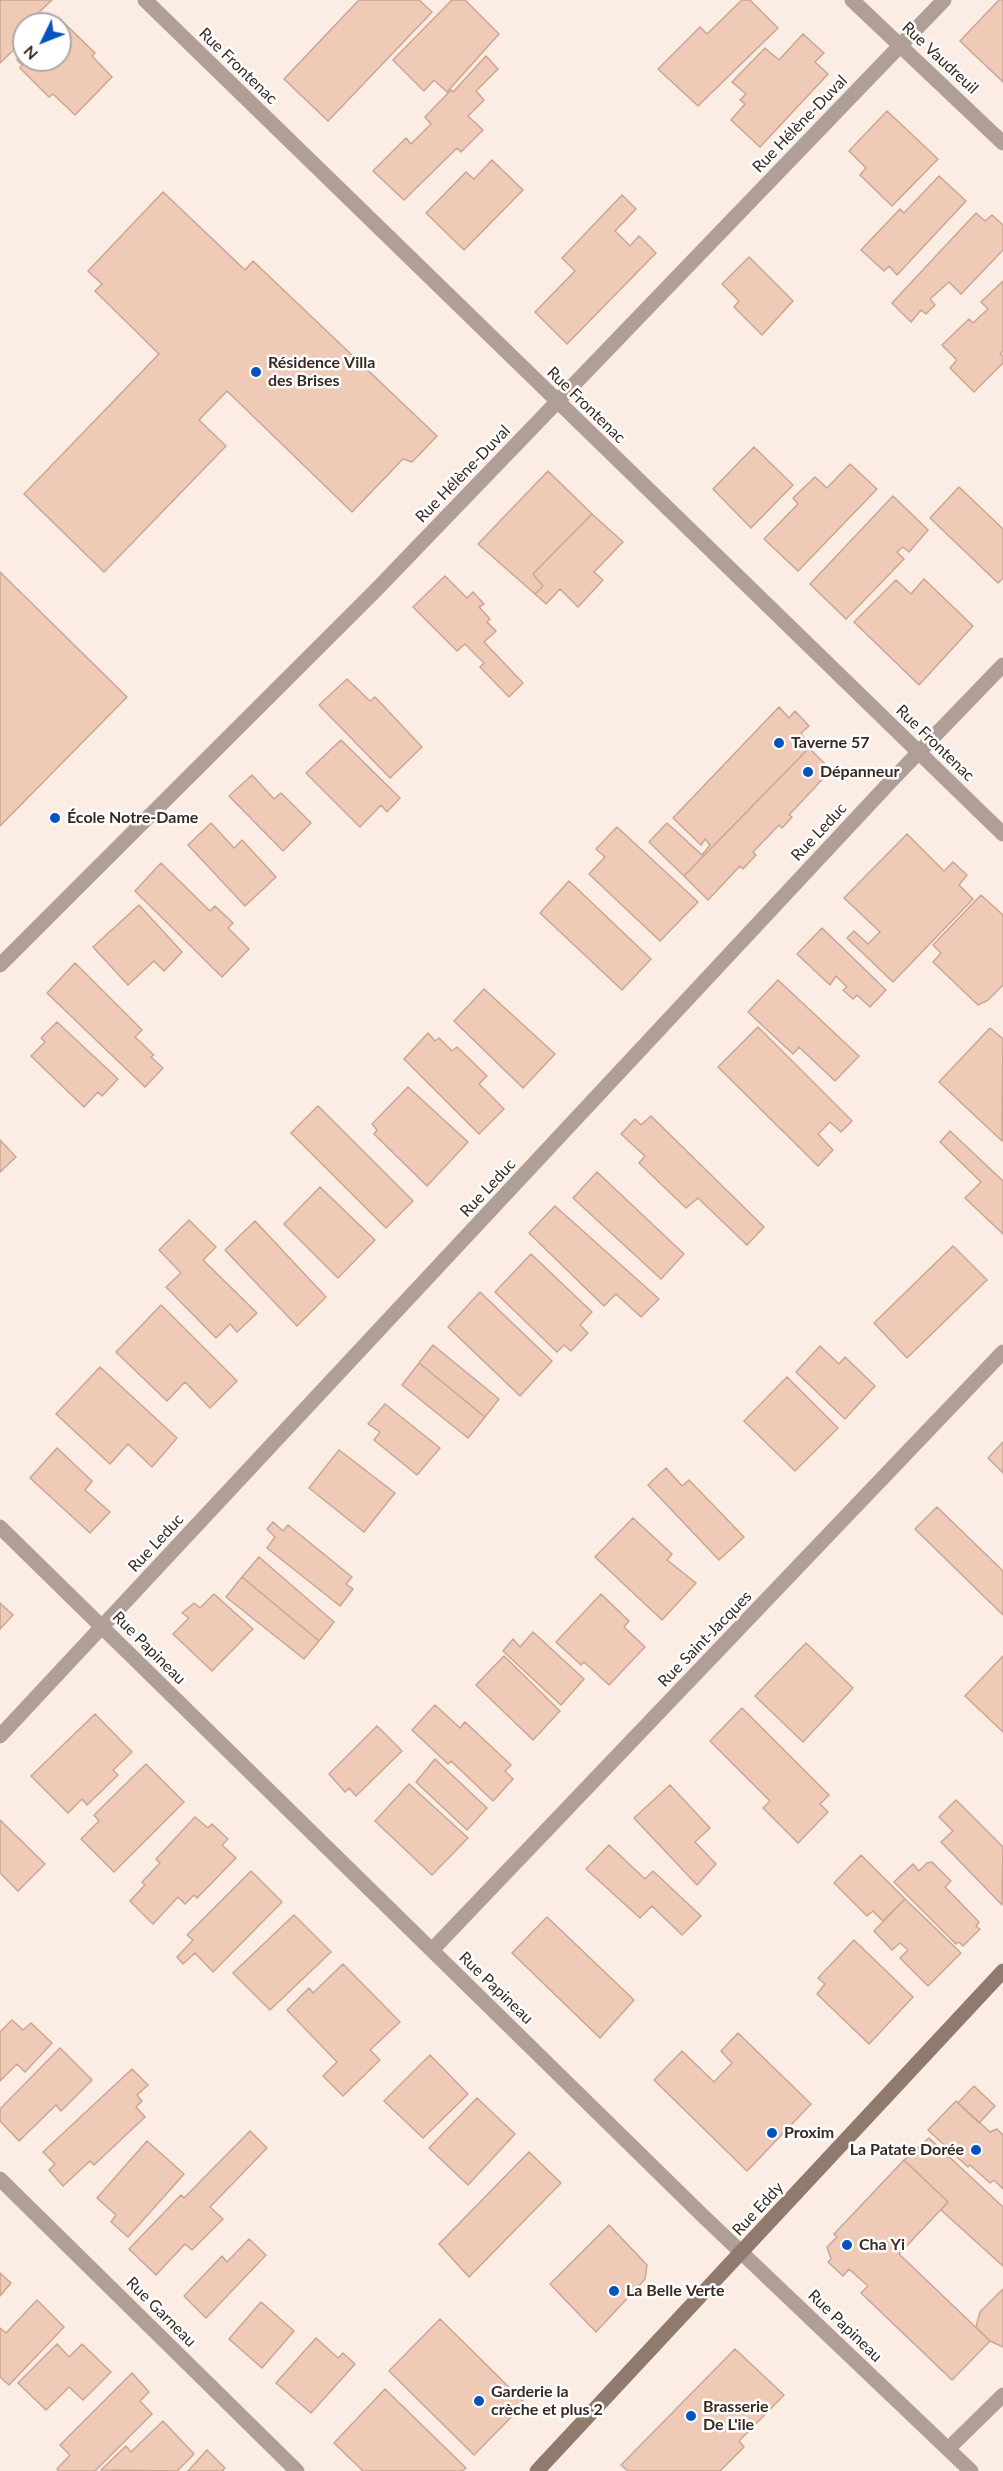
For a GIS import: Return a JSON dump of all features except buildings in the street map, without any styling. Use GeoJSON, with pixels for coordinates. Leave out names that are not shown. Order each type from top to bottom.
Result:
{"type":"FeatureCollection","features":[{"type":"Feature","properties":{"kind":"main road","name":"Rue Eddy"},"geometry":{"type":"LineString","coordinates":[[537,2471],[1003,1971]]}},
{"type":"Feature","properties":{"kind":"street","name":"Rue Frontenac"},"geometry":{"type":"LineString","coordinates":[[145,0],[1003,834]]}},
{"type":"Feature","properties":{"kind":"street","name":"Rue Vaudreuil"},"geometry":{"type":"LineString","coordinates":[[852,0],[1003,143]]}},
{"type":"Feature","properties":{"kind":"street","name":"Rue Hélène-Duval"},"geometry":{"type":"LineString","coordinates":[[0,965],[375,591],[944,0]]}},
{"type":"Feature","properties":{"kind":"street","name":"Rue Leduc"},"geometry":{"type":"LineString","coordinates":[[0,1736],[1003,665]]}},
{"type":"Feature","properties":{"kind":"street","name":"Rue Saint-Jacques"},"geometry":{"type":"LineString","coordinates":[[432,1950],[1003,1352]]}},
{"type":"Feature","properties":{"kind":"street","name":"Rue Papineau"},"geometry":{"type":"LineString","coordinates":[[0,1527],[742,2253],[971,2471]]}},
{"type":"Feature","properties":{"kind":"street","name":"Rue Garneau"},"geometry":{"type":"LineString","coordinates":[[0,2179],[297,2471]]}},
{"type":"Feature","properties":{"kind":"street"},"geometry":{"type":"LineString","coordinates":[[948,2449],[1003,2395]]}},
{"type":"Feature","properties":{"kind":"place","name":"Résidence Villa des Brises"},"geometry":{"type":"Point","coordinates":[256,372]}},
{"type":"Feature","properties":{"kind":"place","name":"Taverne 57"},"geometry":{"type":"Point","coordinates":[779,743]}},
{"type":"Feature","properties":{"kind":"place","name":"Dépanneur"},"geometry":{"type":"Point","coordinates":[808,772]}},
{"type":"Feature","properties":{"kind":"place","name":"École Notre-Dame"},"geometry":{"type":"Point","coordinates":[55,818]}},
{"type":"Feature","properties":{"kind":"place","name":"Proxim"},"geometry":{"type":"Point","coordinates":[772,2133]}},
{"type":"Feature","properties":{"kind":"place","name":"La Patate Dorée"},"geometry":{"type":"Point","coordinates":[976,2150]}},
{"type":"Feature","properties":{"kind":"place","name":"Cha Yi"},"geometry":{"type":"Point","coordinates":[847,2245]}},
{"type":"Feature","properties":{"kind":"place","name":"La Belle Verte"},"geometry":{"type":"Point","coordinates":[614,2291]}},
{"type":"Feature","properties":{"kind":"place","name":"Garderie la crèche et plus 2"},"geometry":{"type":"Point","coordinates":[479,2401]}},
{"type":"Feature","properties":{"kind":"place","name":"Brasserie De L'ile"},"geometry":{"type":"Point","coordinates":[691,2416]}}]}
